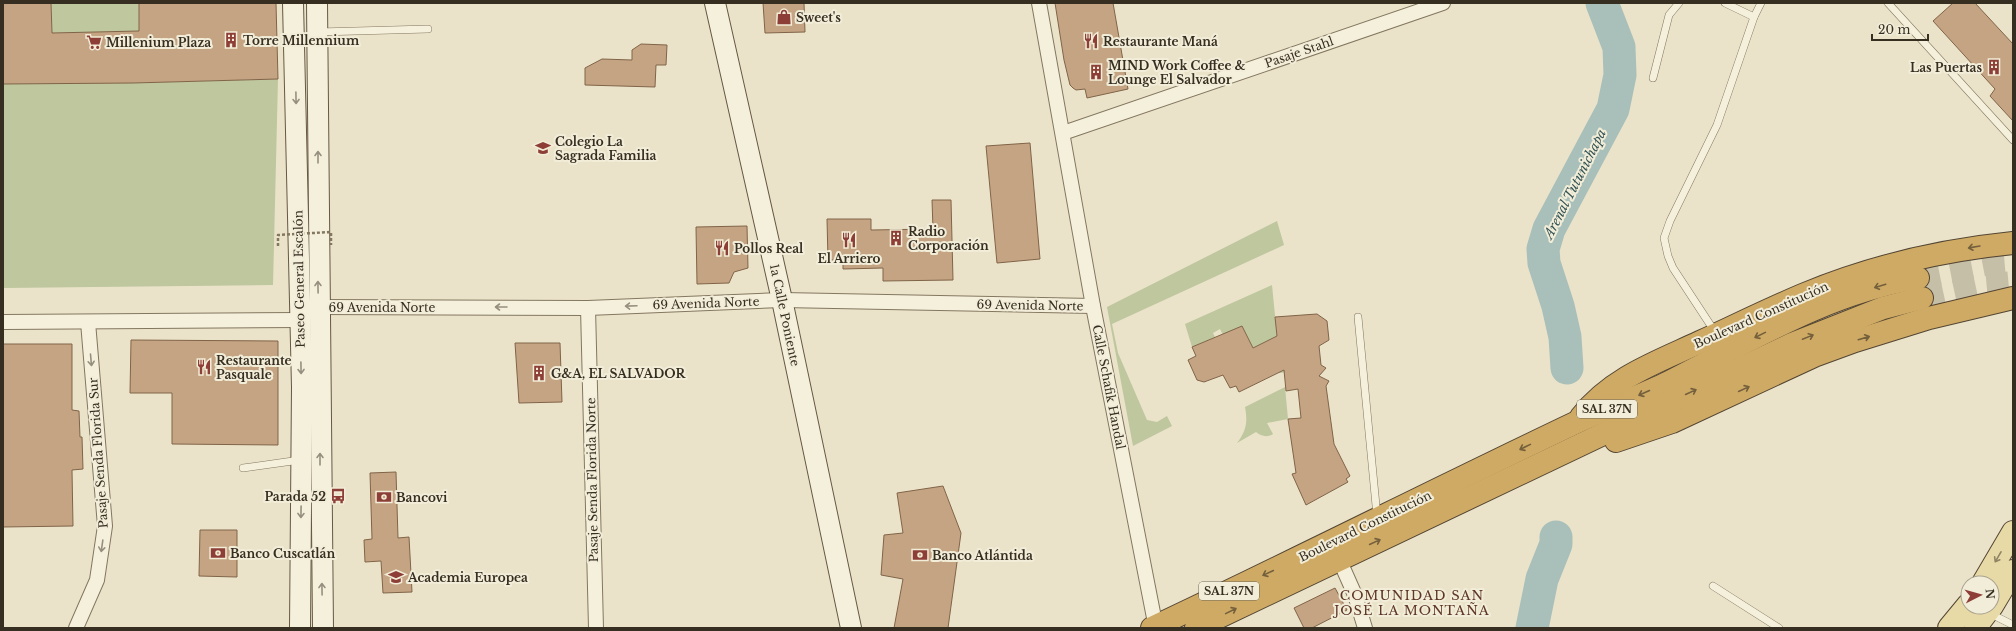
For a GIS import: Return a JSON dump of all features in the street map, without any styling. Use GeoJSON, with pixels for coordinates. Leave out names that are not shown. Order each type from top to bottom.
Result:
{"type":"FeatureCollection","features":[{"type":"Feature","properties":{"kind":"highway","name":"Boulevard Constitución"},"geometry":{"type":"LineString","coordinates":[[1577,422],[1592,402],[1612,385],[1641,369],[1806,294],[1869,272],[1946,252],[2013,243]]}},
{"type":"Feature","properties":{"kind":"highway","name":"Boulevard Constitución"},"geometry":{"type":"LineString","coordinates":[[1155,627],[1577,422],[1664,384],[1802,314],[1891,282],[1920,288],[1883,308],[1792,344],[1196,628]]}},
{"type":"Feature","properties":{"kind":"highway","name":"Boulevard Constitución"},"geometry":{"type":"LineString","coordinates":[[1576,448],[1614,442],[1653,429],[1814,356],[1855,340],[1975,306],[2013,298]]}},
{"type":"Feature","properties":{"kind":"highway"},"geometry":{"type":"LineString","coordinates":[[1975,306],[2013,304]]}},
{"type":"Feature","properties":{"kind":"main road","name":"Paseo General Escalón"},"geometry":{"type":"LineString","coordinates":[[293,3],[290,69],[301,320],[302,460],[300,628]]}},
{"type":"Feature","properties":{"kind":"main road","name":"Paseo General Escalón"},"geometry":{"type":"LineString","coordinates":[[317,3],[323,628]]}},
{"type":"Feature","properties":{"kind":"main road","name":"1a Calle Poniente"},"geometry":{"type":"LineString","coordinates":[[715,3],[782,300],[851,628]]}},
{"type":"Feature","properties":{"kind":"main road"},"geometry":{"type":"LineString","coordinates":[[1988,575],[2013,532]]}},
{"type":"Feature","properties":{"kind":"main road"},"geometry":{"type":"LineString","coordinates":[[2000,588],[2013,571]]}},
{"type":"Feature","properties":{"kind":"main road"},"geometry":{"type":"LineString","coordinates":[[1949,628],[1976,615]]}},
{"type":"Feature","properties":{"kind":"street","name":"Calle Schafik Handal"},"geometry":{"type":"LineString","coordinates":[[1039,3],[1093,306],[1155,627]]}},
{"type":"Feature","properties":{"kind":"street","name":"Pasaje Stahl"},"geometry":{"type":"LineString","coordinates":[[1063,133],[1443,3]]}},
{"type":"Feature","properties":{"kind":"street","name":"69 Avenida Norte"},"geometry":{"type":"LineString","coordinates":[[319,307],[588,308],[782,300],[1093,306]]}},
{"type":"Feature","properties":{"kind":"street","name":"Pasaje Senda Florida Norte"},"geometry":{"type":"LineString","coordinates":[[588,308],[596,628]]}},
{"type":"Feature","properties":{"kind":"street"},"geometry":{"type":"LineString","coordinates":[[3,322],[301,320]]}},
{"type":"Feature","properties":{"kind":"street","name":"Pasaje Senda Florida Sur"},"geometry":{"type":"LineString","coordinates":[[76,628],[97,580],[105,526],[88,322]]}},
{"type":"Feature","properties":{"kind":"street"},"geometry":{"type":"LineString","coordinates":[[1339,559],[1355,595],[1365,628]]}},
{"type":"Feature","properties":{"kind":"lane"},"geometry":{"type":"LineString","coordinates":[[1653,78],[1669,15],[1679,3]]}},
{"type":"Feature","properties":{"kind":"lane"},"geometry":{"type":"LineString","coordinates":[[1725,3],[1754,17]]}},
{"type":"Feature","properties":{"kind":"lane"},"geometry":{"type":"LineString","coordinates":[[1717,334],[1673,268],[1668,256],[1664,238],[1670,221],[1717,125],[1754,17],[1761,3]]}},
{"type":"Feature","properties":{"kind":"lane"},"geometry":{"type":"LineString","coordinates":[[1888,3],[2013,140]]}},
{"type":"Feature","properties":{"kind":"lane"},"geometry":{"type":"LineString","coordinates":[[317,32],[428,29]]}},
{"type":"Feature","properties":{"kind":"lane"},"geometry":{"type":"LineString","coordinates":[[1358,317],[1378,520]]}},
{"type":"Feature","properties":{"kind":"lane"},"geometry":{"type":"LineString","coordinates":[[243,468],[302,460]]}},
{"type":"Feature","properties":{"kind":"lane"},"geometry":{"type":"LineString","coordinates":[[1713,586],[1779,628]]}},
{"type":"Feature","properties":{"kind":"lane"},"geometry":{"type":"LineString","coordinates":[[1989,615],[2013,625]]}},
{"type":"Feature","properties":{"kind":"path"},"geometry":{"type":"LineString","coordinates":[[278,246],[278,235],[331,232],[331,245]]}},
{"type":"Feature","properties":{"kind":"green space"},"geometry":{"type":"Polygon","coordinates":[[[51,3],[139,3],[139,31],[52,33],[51,3]]]}},
{"type":"Feature","properties":{"kind":"green space"},"geometry":{"type":"Polygon","coordinates":[[[278,79],[273,285],[3,288],[3,83],[133,83],[278,79]]]}},
{"type":"Feature","properties":{"kind":"green space"},"geometry":{"type":"Polygon","coordinates":[[[1277,221],[1284,245],[1112,324],[1118,353],[1147,420],[1157,422],[1167,416],[1172,426],[1133,446],[1107,307],[1277,221]]]}},
{"type":"Feature","properties":{"kind":"green space"},"geometry":{"type":"Polygon","coordinates":[[[1272,285],[1279,356],[1295,372],[1278,373],[1262,344],[1253,348],[1242,326],[1223,335],[1220,329],[1213,333],[1215,337],[1192,347],[1185,324],[1272,285]]]}},
{"type":"Feature","properties":{"kind":"green space"},"geometry":{"type":"Polygon","coordinates":[[[1285,387],[1288,419],[1267,423],[1273,434],[1269,436],[1260,435],[1256,432],[1237,443],[1246,426],[1245,407],[1285,387]]]}},
{"type":"Feature","properties":{"kind":"building","name":"Millenium Plaza"},"geometry":{"type":"Polygon","coordinates":[[[3,3],[51,3],[52,33],[139,31],[139,3],[276,3],[278,79],[133,83],[3,84],[3,3]]]}},
{"type":"Feature","properties":{"kind":"building","name":"Sweet's"},"geometry":{"type":"Polygon","coordinates":[[[763,3],[804,3],[805,32],[765,33],[763,3]]]}},
{"type":"Feature","properties":{"kind":"building"},"geometry":{"type":"Polygon","coordinates":[[[1055,3],[1113,3],[1128,89],[1087,98],[1085,89],[1076,90],[1070,85],[1064,60],[1055,3]]]}},
{"type":"Feature","properties":{"kind":"building","name":"Las Puertas"},"geometry":{"type":"Polygon","coordinates":[[[1953,3],[1975,3],[2013,44],[2013,121],[1990,96],[1995,89],[1933,21],[1953,3]]]}},
{"type":"Feature","properties":{"kind":"building"},"geometry":{"type":"Polygon","coordinates":[[[641,44],[667,45],[666,65],[656,65],[655,87],[585,85],[585,68],[602,59],[632,60],[632,50],[641,44]]]}},
{"type":"Feature","properties":{"kind":"building"},"geometry":{"type":"Polygon","coordinates":[[[1030,143],[1040,259],[997,263],[986,146],[1030,143]]]}},
{"type":"Feature","properties":{"kind":"building"},"geometry":{"type":"Polygon","coordinates":[[[932,200],[951,200],[953,280],[883,281],[883,268],[843,269],[843,260],[828,260],[827,219],[871,219],[871,230],[933,229],[932,200]]]}},
{"type":"Feature","properties":{"kind":"building","name":"Pollos Real"},"geometry":{"type":"Polygon","coordinates":[[[747,226],[748,268],[734,272],[729,283],[697,284],[696,227],[747,226]]]}},
{"type":"Feature","properties":{"kind":"building"},"geometry":{"type":"Polygon","coordinates":[[[1317,314],[1327,321],[1329,340],[1319,346],[1321,365],[1326,368],[1319,376],[1329,381],[1326,386],[1334,444],[1350,476],[1346,479],[1348,482],[1306,505],[1292,474],[1296,473],[1288,419],[1301,418],[1298,389],[1286,391],[1284,370],[1239,392],[1236,386],[1230,388],[1223,375],[1204,382],[1197,380],[1188,360],[1196,356],[1192,347],[1242,326],[1253,348],[1277,336],[1275,317],[1317,314]]]}},
{"type":"Feature","properties":{"kind":"building","name":"Restaurante Pasquale"},"geometry":{"type":"Polygon","coordinates":[[[131,340],[278,341],[278,445],[172,444],[172,393],[130,393],[131,340]]]}},
{"type":"Feature","properties":{"kind":"building","name":"G&A, EL SALVADOR"},"geometry":{"type":"Polygon","coordinates":[[[515,343],[560,343],[562,402],[519,403],[515,343]]]}},
{"type":"Feature","properties":{"kind":"building"},"geometry":{"type":"Polygon","coordinates":[[[3,344],[72,344],[72,410],[79,411],[80,437],[82,437],[83,469],[72,470],[73,526],[3,527],[3,344]]]}},
{"type":"Feature","properties":{"kind":"building"},"geometry":{"type":"Polygon","coordinates":[[[396,472],[398,538],[409,537],[412,592],[383,593],[381,561],[365,562],[364,540],[372,539],[370,473],[396,472]]]}},
{"type":"Feature","properties":{"kind":"building","name":"Banco Atlántida"},"geometry":{"type":"Polygon","coordinates":[[[943,486],[961,533],[948,628],[894,628],[903,579],[881,575],[884,535],[903,533],[897,493],[943,486]]]}},
{"type":"Feature","properties":{"kind":"building","name":"Banco Cuscatlán"},"geometry":{"type":"Polygon","coordinates":[[[200,530],[237,530],[237,577],[199,576],[200,530]]]}},
{"type":"Feature","properties":{"kind":"building"},"geometry":{"type":"Polygon","coordinates":[[[1335,588],[1347,610],[1312,628],[1304,628],[1294,608],[1335,588]]]}},
{"type":"Feature","properties":{"kind":"waterway","name":"Arenal Tutunichapa"},"geometry":{"type":"LineString","coordinates":[[1567,368],[1565,337],[1558,306],[1544,263],[1543,249],[1549,229],[1613,109],[1620,75],[1619,47],[1602,3]]}},
{"type":"Feature","properties":{"kind":"waterway","name":"Arenal Tutunichapa"},"geometry":{"type":"LineString","coordinates":[[1532,628],[1542,579],[1556,544],[1556,537]]}},
{"type":"Feature","properties":{"kind":"tunnel"},"geometry":{"type":"LineString","coordinates":[[1918,278],[1990,264],[2013,262]]}},
{"type":"Feature","properties":{"kind":"tunnel"},"geometry":{"type":"LineString","coordinates":[[1922,298],[1981,285],[2013,282]]}},
{"type":"Feature","properties":{"kind":"place","name":"Sweet's"},"geometry":{"type":"Point","coordinates":[784,17]}},
{"type":"Feature","properties":{"kind":"place","name":"Torre Millennium"},"geometry":{"type":"Point","coordinates":[231,40]}},
{"type":"Feature","properties":{"kind":"place","name":"Restaurante Maná"},"geometry":{"type":"Point","coordinates":[1091,41]}},
{"type":"Feature","properties":{"kind":"place","name":"Millenium Plaza"},"geometry":{"type":"Point","coordinates":[94,42]}},
{"type":"Feature","properties":{"kind":"place","name":"Las Puertas"},"geometry":{"type":"Point","coordinates":[1994,67]}},
{"type":"Feature","properties":{"kind":"place","name":"MIND Work Coffee & Lounge El Salvador"},"geometry":{"type":"Point","coordinates":[1096,72]}},
{"type":"Feature","properties":{"kind":"place","name":"Colegio La Sagrada Familia"},"geometry":{"type":"Point","coordinates":[543,148]}},
{"type":"Feature","properties":{"kind":"place","name":"Radio Corporación"},"geometry":{"type":"Point","coordinates":[896,238]}},
{"type":"Feature","properties":{"kind":"place","name":"El Arriero"},"geometry":{"type":"Point","coordinates":[849,240]}},
{"type":"Feature","properties":{"kind":"place","name":"Pollos Real"},"geometry":{"type":"Point","coordinates":[722,248]}},
{"type":"Feature","properties":{"kind":"place","name":"Restaurante Pasquale"},"geometry":{"type":"Point","coordinates":[204,367]}},
{"type":"Feature","properties":{"kind":"place","name":"G&A, EL SALVADOR"},"geometry":{"type":"Point","coordinates":[539,373]}},
{"type":"Feature","properties":{"kind":"place","name":"Parada 52"},"geometry":{"type":"Point","coordinates":[338,496]}},
{"type":"Feature","properties":{"kind":"place","name":"Bancovi"},"geometry":{"type":"Point","coordinates":[384,497]}},
{"type":"Feature","properties":{"kind":"place","name":"Banco Cuscatlán"},"geometry":{"type":"Point","coordinates":[218,553]}},
{"type":"Feature","properties":{"kind":"place","name":"Banco Atlántida"},"geometry":{"type":"Point","coordinates":[920,555]}},
{"type":"Feature","properties":{"kind":"place","name":"Academia Europea"},"geometry":{"type":"Point","coordinates":[396,577]}},
{"type":"Feature","properties":{"kind":"district","name":"COMUNIDAD SAN JOSÉ LA MONTAÑA"},"geometry":{"type":"Point","coordinates":[1412,602]}}]}
